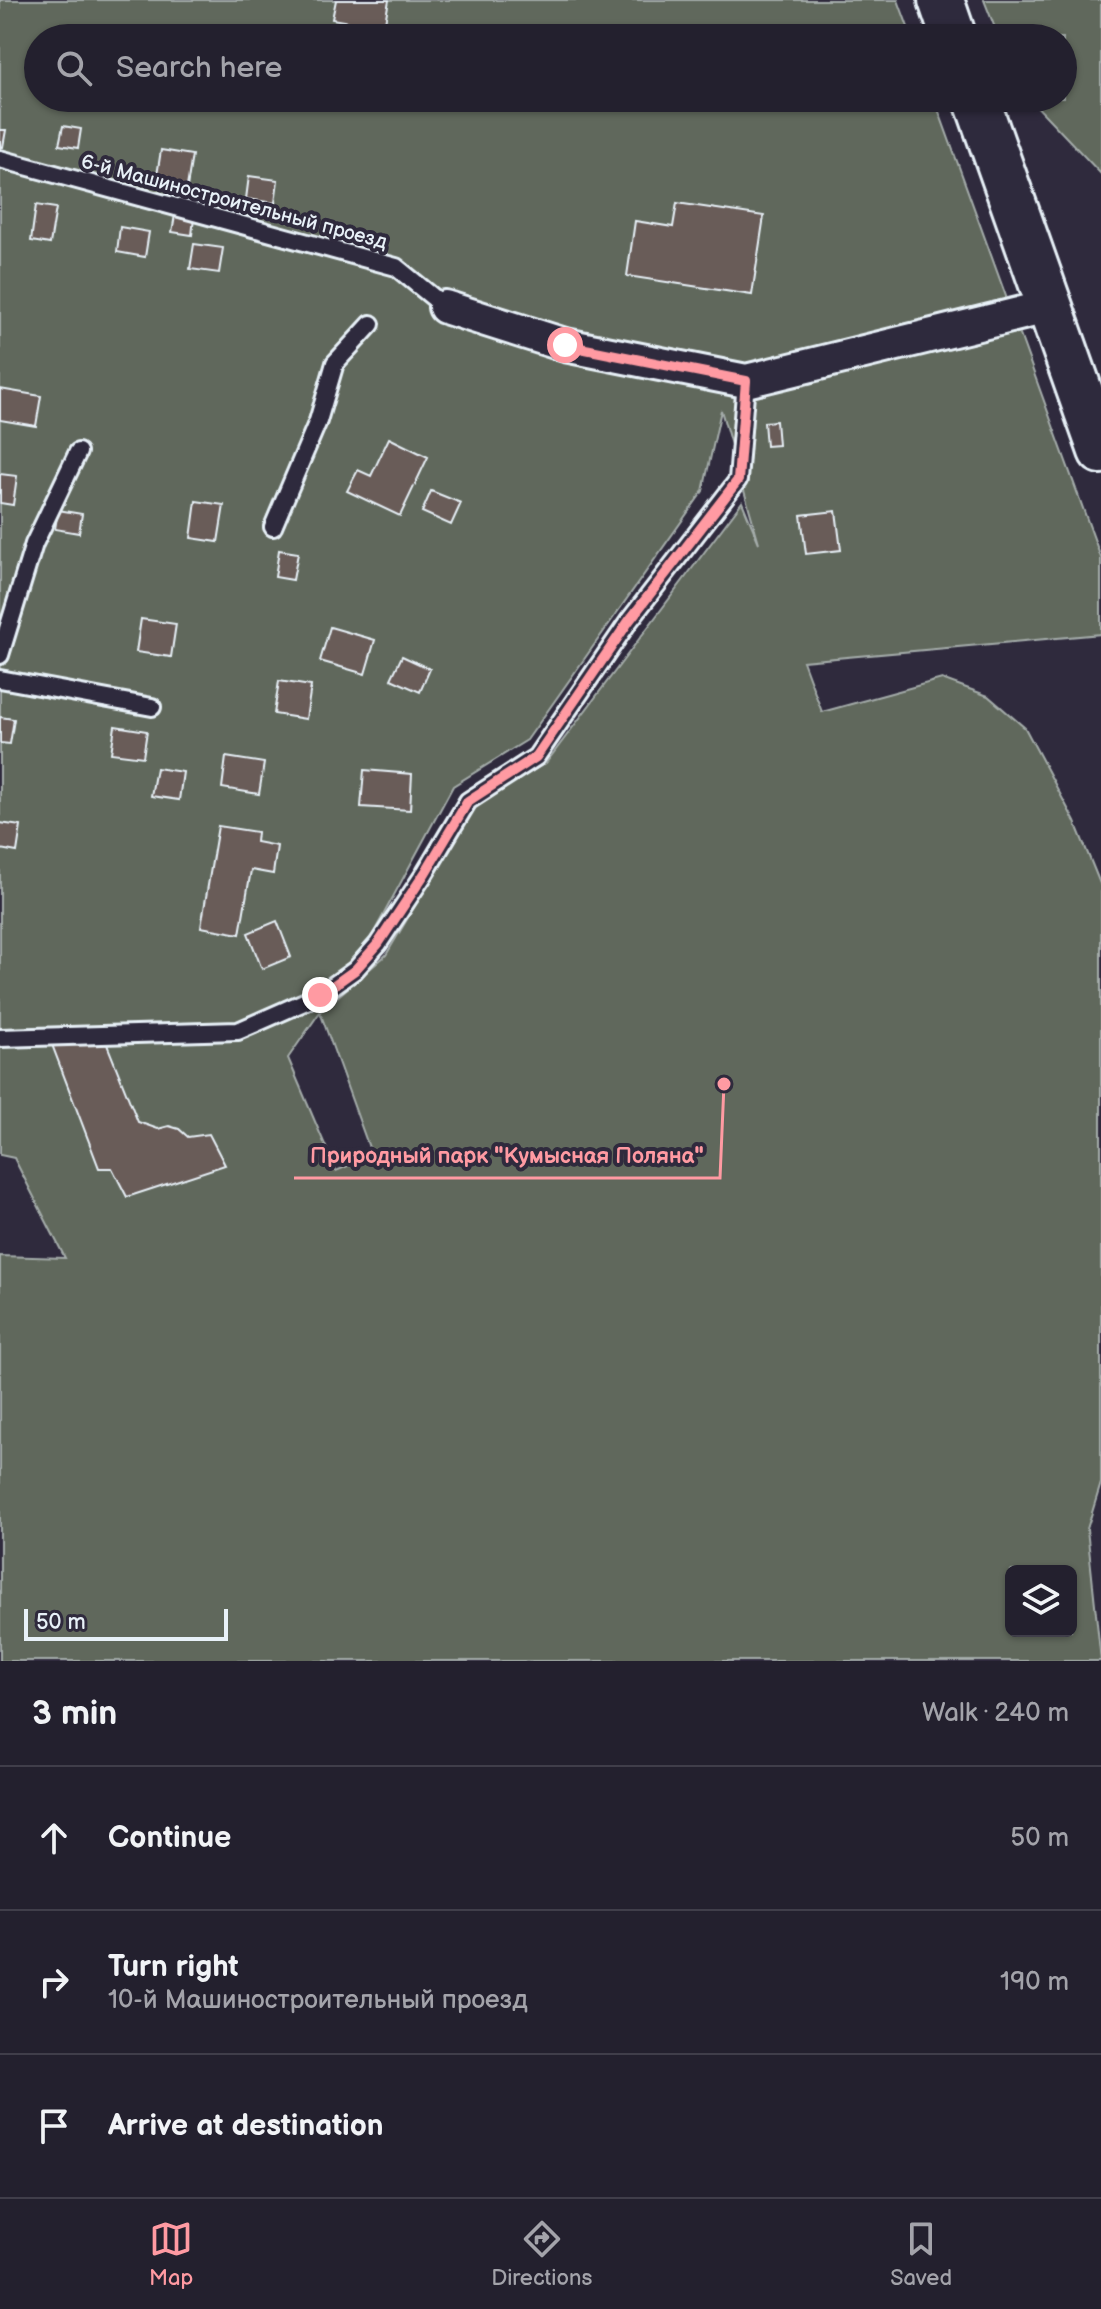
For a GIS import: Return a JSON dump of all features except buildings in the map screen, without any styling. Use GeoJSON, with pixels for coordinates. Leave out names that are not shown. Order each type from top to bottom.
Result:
{"type":"FeatureCollection","features":[{"type":"Feature","properties":{"kind":"street"},"geometry":{"type":"LineString","coordinates":[[941,0],[949,24]]}},
{"type":"Feature","properties":{"kind":"street"},"geometry":{"type":"LineString","coordinates":[[981,112],[1101,451]]}},
{"type":"Feature","properties":{"kind":"street"},"geometry":{"type":"LineString","coordinates":[[445,307],[565,345],[746,381],[1051,306]]}},
{"type":"Feature","properties":{"kind":"lane","name":"6-й Машиностроительный проезд"},"geometry":{"type":"LineString","coordinates":[[0,159],[396,267],[445,307]]}},
{"type":"Feature","properties":{"kind":"lane"},"geometry":{"type":"LineString","coordinates":[[273,527],[318,421],[335,363],[371,324]]}},
{"type":"Feature","properties":{"kind":"lane"},"geometry":{"type":"LineString","coordinates":[[0,1038],[238,1031],[320,995],[355,970],[378,944],[468,801],[536,757],[629,621],[738,480],[746,381]]}},
{"type":"Feature","properties":{"kind":"lane"},"geometry":{"type":"LineString","coordinates":[[0,655],[34,544],[78,452]]}},
{"type":"Feature","properties":{"kind":"lane"},"geometry":{"type":"LineString","coordinates":[[0,679],[152,707]]}},
{"type":"Feature","properties":{"kind":"shaded area"},"geometry":{"type":"Polygon","coordinates":[[[0,0],[898,0],[907,24],[24,24],[24,112],[939,112],[1101,558],[1101,634],[803,661],[822,712],[942,679],[988,696],[1025,728],[1075,822],[1101,886],[1101,1483],[1087,1529],[1101,1661],[0,1661],[0,1256],[65,1258],[14,1158],[0,1155],[0,0]],[[721,410],[703,491],[527,740],[453,786],[373,934],[321,1011],[386,955],[475,804],[546,763],[742,502],[759,543],[721,410]],[[320,1012],[288,1058],[336,1171],[372,1156],[320,1012]]]}},
{"type":"Feature","properties":{"kind":"shaded area"},"geometry":{"type":"Polygon","coordinates":[[[984,0],[1101,0],[1101,174],[1042,112],[1077,112],[1077,24],[993,24],[984,0]]]}},
{"type":"Feature","properties":{"kind":"place","name":"Природный парк \"Кумысная Поляна\""},"geometry":{"type":"Point","coordinates":[724,1084]}},
{"type":"Feature","properties":{"kind":"route"},"geometry":{"type":"LineString","coordinates":[[320,995],[355,970],[378,944],[468,801],[536,757],[629,621],[738,480],[746,381],[565,345]]}}]}
